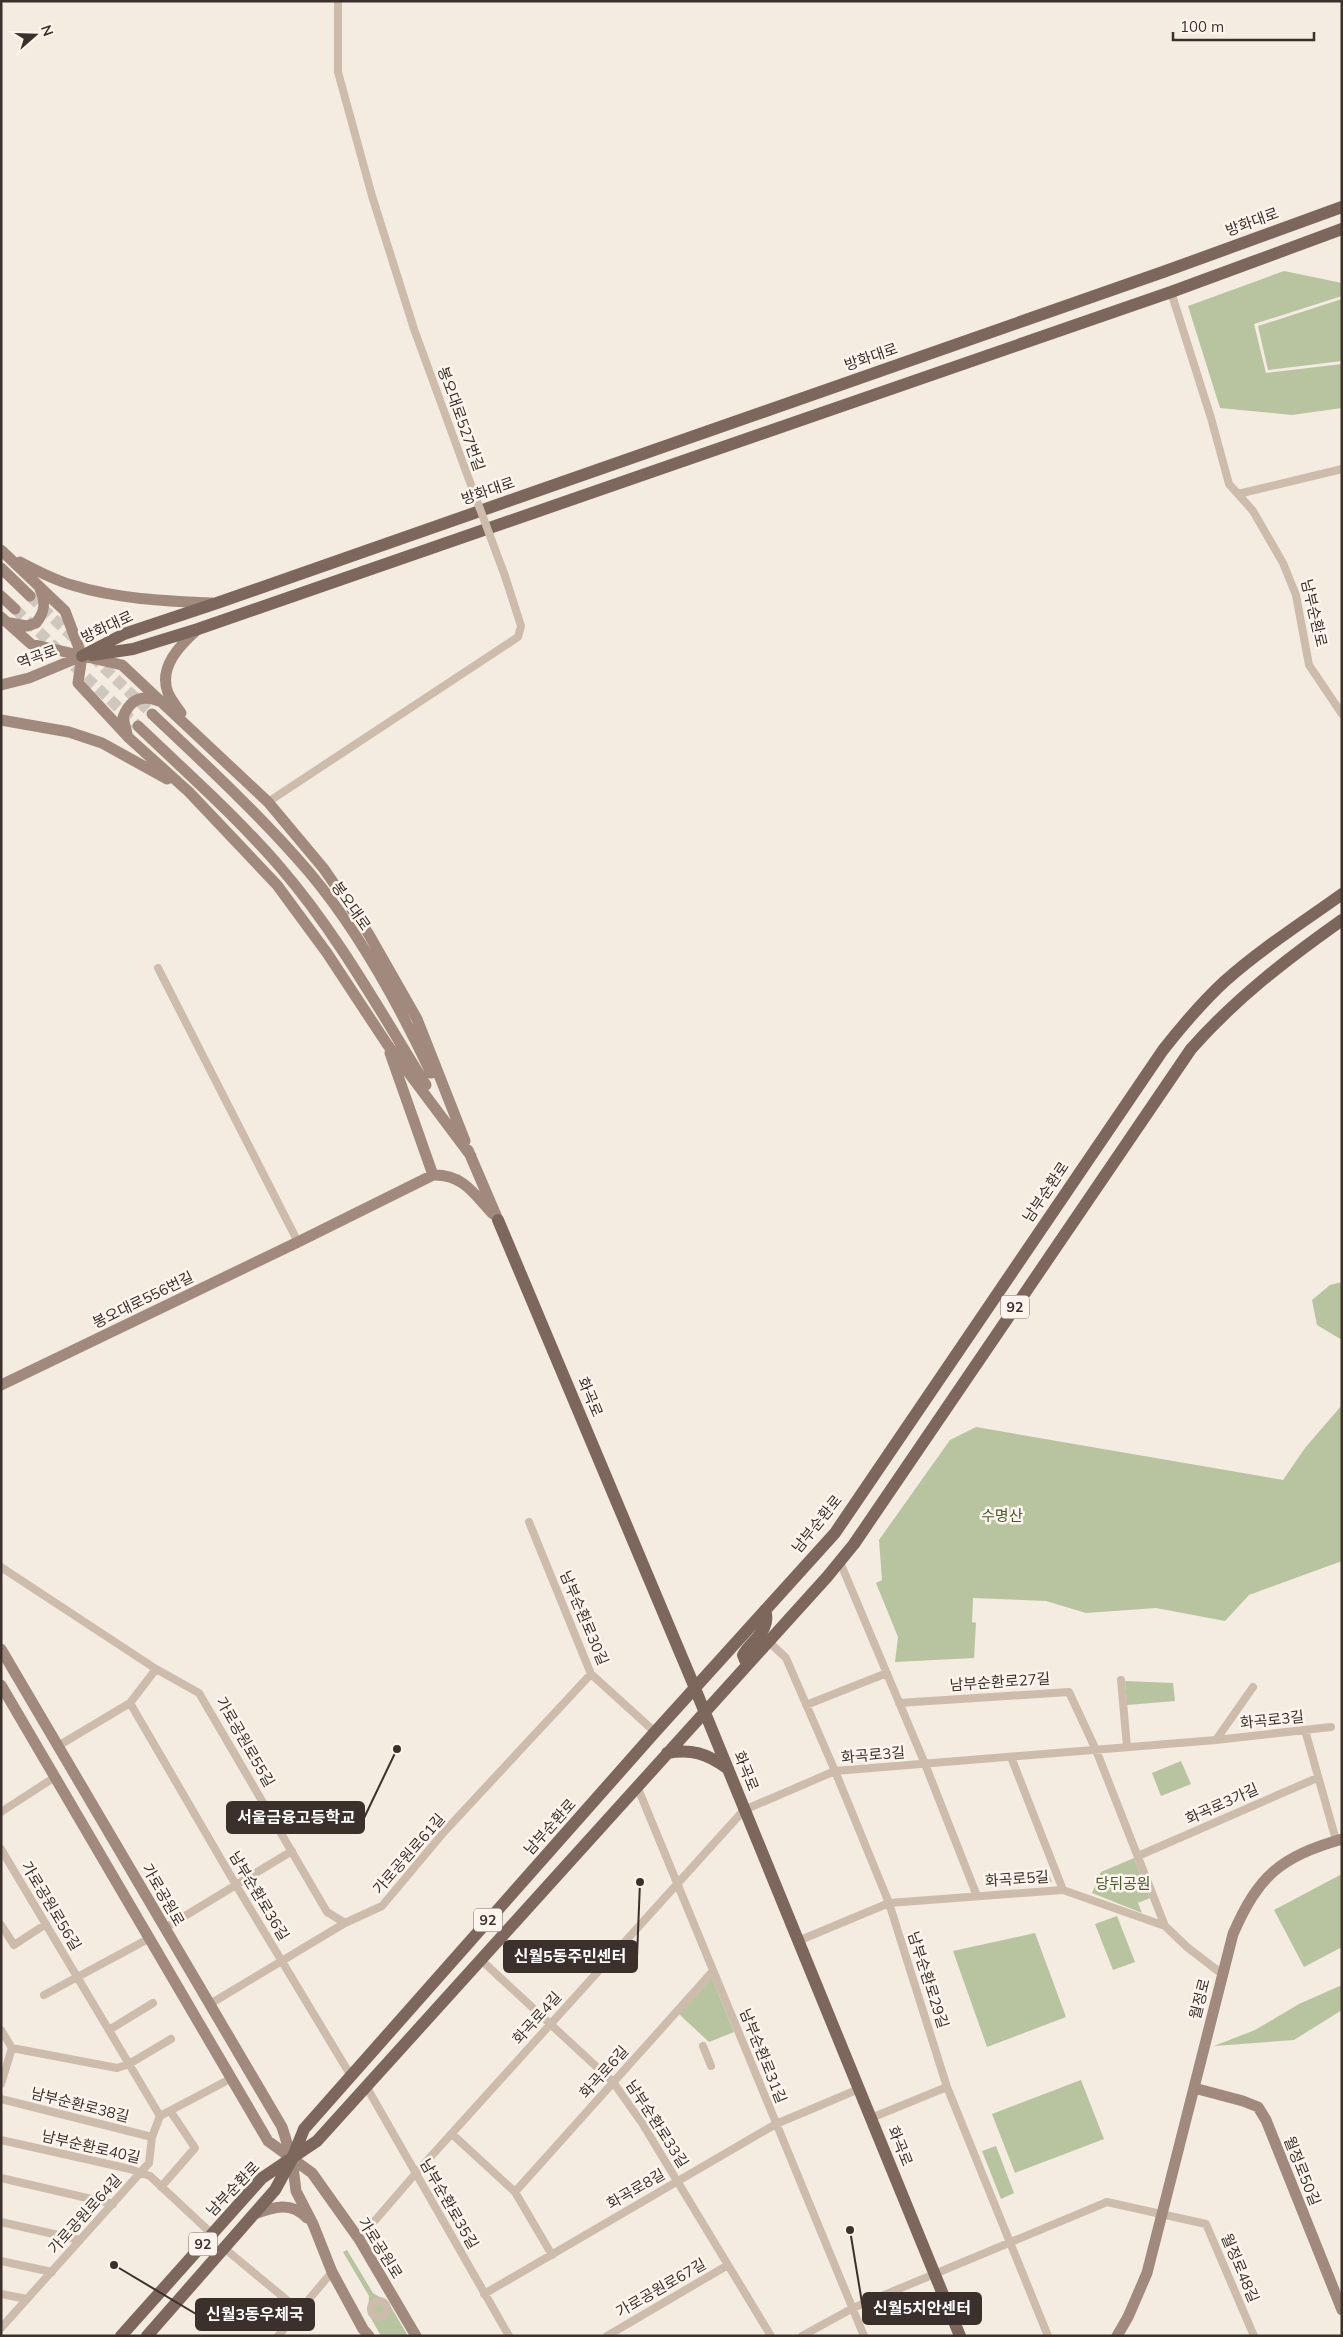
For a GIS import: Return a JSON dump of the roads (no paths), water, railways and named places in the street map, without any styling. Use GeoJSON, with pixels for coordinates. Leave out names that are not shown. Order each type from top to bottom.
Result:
{"type":"FeatureCollection","features":[{"type":"Feature","properties":{"kind":"main road","name":"방화대로"},"geometry":{"type":"LineString","coordinates":[[82,656],[124,634],[1163,272],[1342,207]]}},
{"type":"Feature","properties":{"kind":"main road","name":"방화대로"},"geometry":{"type":"LineString","coordinates":[[82,656],[133,649],[198,629],[1171,292],[1342,230]]}},
{"type":"Feature","properties":{"kind":"main road","name":"남부순환로"},"geometry":{"type":"LineString","coordinates":[[147,2336],[275,2190],[292,2160],[304,2129],[835,1532],[1163,1050],[1192,1013],[1225,981],[1342,894]]}},
{"type":"Feature","properties":{"kind":"main road","name":"남부순환로"},"geometry":{"type":"LineString","coordinates":[[121,2336],[262,2178],[292,2160],[317,2141],[840,1562],[860,1536],[1191,1049],[1238,1000],[1283,962],[1342,920]]}},
{"type":"Feature","properties":{"kind":"main road","name":"화곡로"},"geometry":{"type":"LineString","coordinates":[[498,1220],[705,1711],[960,2336]]}},
{"type":"Feature","properties":{"kind":"main road"},"geometry":{"type":"LineString","coordinates":[[751,1660],[745,1660],[743,1655],[767,1623],[765,1610]]}},
{"type":"Feature","properties":{"kind":"main road"},"geometry":{"type":"LineString","coordinates":[[652,1769],[650,1762],[666,1741],[661,1734],[654,1734]]}},
{"type":"Feature","properties":{"kind":"main road"},"geometry":{"type":"LineString","coordinates":[[667,1752],[684,1750],[704,1753],[727,1768]]}},
{"type":"Feature","properties":{"kind":"street","name":"봉오대로527번길"},"geometry":{"type":"LineString","coordinates":[[268,802],[518,637],[521,626],[505,576],[414,329],[372,196],[338,72],[338,1]]}},
{"type":"Feature","properties":{"kind":"street","name":"남부순환로"},"geometry":{"type":"LineString","coordinates":[[1171,292],[1230,484],[1254,511],[1283,562],[1296,596],[1309,665],[1342,714]]}},
{"type":"Feature","properties":{"kind":"street"},"geometry":{"type":"LineString","coordinates":[[1238,494],[1342,468]]}},
{"type":"Feature","properties":{"kind":"street"},"geometry":{"type":"LineString","coordinates":[[6,554],[63,582],[97,592],[174,602],[217,603]]}},
{"type":"Feature","properties":{"kind":"street"},"geometry":{"type":"LineString","coordinates":[[6,554],[65,611],[82,656],[78,683],[128,738],[189,792],[277,885],[326,953],[387,1044],[471,1156]]}},
{"type":"Feature","properties":{"kind":"street"},"geometry":{"type":"LineString","coordinates":[[1,568],[30,596]]}},
{"type":"Feature","properties":{"kind":"street"},"geometry":{"type":"LineString","coordinates":[[3,620],[18,626],[36,623],[44,606],[44,597],[38,586]]}},
{"type":"Feature","properties":{"kind":"street"},"geometry":{"type":"LineString","coordinates":[[1,596],[15,609]]}},
{"type":"Feature","properties":{"kind":"street"},"geometry":{"type":"LineString","coordinates":[[3,620],[31,644],[122,665],[268,802],[324,869],[368,933],[383,959],[417,1019],[471,1156]]}},
{"type":"Feature","properties":{"kind":"street"},"geometry":{"type":"LineString","coordinates":[[190,727],[168,693],[167,682],[170,660],[182,642],[198,629]]}},
{"type":"Feature","properties":{"kind":"street","name":"역곡로"},"geometry":{"type":"LineString","coordinates":[[1,685],[29,678],[82,656]]}},
{"type":"Feature","properties":{"kind":"street"},"geometry":{"type":"LineString","coordinates":[[1,677],[29,678]]}},
{"type":"Feature","properties":{"kind":"street"},"geometry":{"type":"LineString","coordinates":[[128,738],[123,718],[131,702],[140,698],[146,698],[163,703]]}},
{"type":"Feature","properties":{"kind":"street","name":"봉오대로"},"geometry":{"type":"LineString","coordinates":[[152,714],[258,816],[310,874],[348,925],[407,1023],[471,1156],[498,1220]]}},
{"type":"Feature","properties":{"kind":"street"},"geometry":{"type":"LineString","coordinates":[[1,720],[69,732],[102,744],[132,758],[189,792]]}},
{"type":"Feature","properties":{"kind":"street","name":"봉오대로"},"geometry":{"type":"LineString","coordinates":[[138,726],[240,823],[281,868],[319,916],[471,1156]]}},
{"type":"Feature","properties":{"kind":"street"},"geometry":{"type":"LineString","coordinates":[[158,968],[298,1242]]}},
{"type":"Feature","properties":{"kind":"street"},"geometry":{"type":"LineString","coordinates":[[387,1044],[433,1175],[444,1174],[457,1178],[498,1220]]}},
{"type":"Feature","properties":{"kind":"street","name":"봉오대로556번길"},"geometry":{"type":"LineString","coordinates":[[1,1385],[433,1175]]}},
{"type":"Feature","properties":{"kind":"street","name":"남부순환로30길"},"geometry":{"type":"LineString","coordinates":[[528,1522],[591,1674],[654,1734]]}},
{"type":"Feature","properties":{"kind":"street"},"geometry":{"type":"LineString","coordinates":[[840,1562],[925,1764],[977,1896]]}},
{"type":"Feature","properties":{"kind":"street","name":"가로공원로55길"},"geometry":{"type":"LineString","coordinates":[[1,1567],[156,1668],[200,1692],[328,1912],[345,1923]]}},
{"type":"Feature","properties":{"kind":"street","name":"남부순환로29길"},"geometry":{"type":"LineString","coordinates":[[768,1641],[786,1658],[888,1903],[947,2087],[1048,2336]]}},
{"type":"Feature","properties":{"kind":"street","name":"가로공원로"},"geometry":{"type":"LineString","coordinates":[[1,1649],[282,2127],[292,2160],[296,2191],[313,2224],[332,2272],[362,2329],[369,2336]]}},
{"type":"Feature","properties":{"kind":"street"},"geometry":{"type":"LineString","coordinates":[[58,1746],[130,1703],[156,1668]]}},
{"type":"Feature","properties":{"kind":"street"},"geometry":{"type":"LineString","coordinates":[[806,1705],[887,1673]]}},
{"type":"Feature","properties":{"kind":"street","name":"가로공원로61길"},"geometry":{"type":"LineString","coordinates":[[210,2004],[345,1923],[382,1906],[444,1832],[591,1674]]}},
{"type":"Feature","properties":{"kind":"street"},"geometry":{"type":"LineString","coordinates":[[1121,1680],[1127,1747]]}},
{"type":"Feature","properties":{"kind":"street","name":"가로공원로"},"geometry":{"type":"LineString","coordinates":[[1,1685],[268,2141],[312,2173],[359,2239],[416,2336]]}},
{"type":"Feature","properties":{"kind":"street","name":"화곡로3길"},"geometry":{"type":"LineString","coordinates":[[1216,1740],[1252,1687]]}},
{"type":"Feature","properties":{"kind":"street","name":"남부순환로27길"},"geometry":{"type":"LineString","coordinates":[[899,1703],[1069,1692],[1096,1750]]}},
{"type":"Feature","properties":{"kind":"street","name":"남부순환로36길"},"geometry":{"type":"LineString","coordinates":[[130,1703],[281,1961],[351,2076]]}},
{"type":"Feature","properties":{"kind":"street","name":"화곡로3길"},"geometry":{"type":"LineString","coordinates":[[744,1810],[835,1772],[1216,1740],[1331,1727]]}},
{"type":"Feature","properties":{"kind":"street","name":"월정로"},"geometry":{"type":"LineString","coordinates":[[1117,2336],[1128,2317],[1147,2272],[1222,1974],[1233,1934],[1244,1908],[1258,1885],[1275,1869],[1296,1856],[1339,1839],[1317,1778],[1305,1730]]}},
{"type":"Feature","properties":{"kind":"street"},"geometry":{"type":"LineString","coordinates":[[1096,1750],[1165,1926]]}},
{"type":"Feature","properties":{"kind":"street"},"geometry":{"type":"LineString","coordinates":[[1011,1757],[1064,1890]]}},
{"type":"Feature","properties":{"kind":"street"},"geometry":{"type":"LineString","coordinates":[[1,1812],[55,1778]]}},
{"type":"Feature","properties":{"kind":"street","name":"화곡로3가길"},"geometry":{"type":"LineString","coordinates":[[1138,1856],[1317,1778]]}},
{"type":"Feature","properties":{"kind":"street","name":"남부순환로31길"},"geometry":{"type":"LineString","coordinates":[[636,1786],[864,2336]]}},
{"type":"Feature","properties":{"kind":"street","name":"화곡로4길"},"geometry":{"type":"LineString","coordinates":[[359,2239],[416,2173],[744,1810]]}},
{"type":"Feature","properties":{"kind":"street","name":"가로공원로56길"},"geometry":{"type":"LineString","coordinates":[[1,1850],[160,2116]]}},
{"type":"Feature","properties":{"kind":"street"},"geometry":{"type":"LineString","coordinates":[[165,1928],[292,1851]]}},
{"type":"Feature","properties":{"kind":"street","name":"화곡로5길"},"geometry":{"type":"LineString","coordinates":[[798,1942],[888,1903],[1064,1890],[1165,1926],[1187,1947],[1222,1974]]}},
{"type":"Feature","properties":{"kind":"street"},"geometry":{"type":"LineString","coordinates":[[1,1925],[14,1945],[46,1924]]}},
{"type":"Feature","properties":{"kind":"street"},"geometry":{"type":"LineString","coordinates":[[44,1996],[150,1938]]}},
{"type":"Feature","properties":{"kind":"street","name":"남부순환로33길"},"geometry":{"type":"LineString","coordinates":[[480,1960],[613,2082],[642,2123],[771,2336]]}},
{"type":"Feature","properties":{"kind":"street","name":"화곡로6길"},"geometry":{"type":"LineString","coordinates":[[515,2192],[713,1971]]}},
{"type":"Feature","properties":{"kind":"street"},"geometry":{"type":"LineString","coordinates":[[109,2030],[153,2003]]}},
{"type":"Feature","properties":{"kind":"street"},"geometry":{"type":"LineString","coordinates":[[1,2030],[12,2048],[117,2068],[129,2064],[170,2039]]}},
{"type":"Feature","properties":{"kind":"street"},"geometry":{"type":"LineString","coordinates":[[703,2046],[711,2066]]}},
{"type":"Feature","properties":{"kind":"street"},"geometry":{"type":"LineString","coordinates":[[1,2084],[12,2048]]}},
{"type":"Feature","properties":{"kind":"street"},"geometry":{"type":"LineString","coordinates":[[160,2116],[172,2112],[232,2078]]}},
{"type":"Feature","properties":{"kind":"street","name":"남부순환로35길"},"geometry":{"type":"LineString","coordinates":[[366,2086],[509,2336]]}},
{"type":"Feature","properties":{"kind":"street"},"geometry":{"type":"LineString","coordinates":[[871,2118],[947,2087]]}},
{"type":"Feature","properties":{"kind":"street","name":"월정로50길"},"geometry":{"type":"LineString","coordinates":[[1194,2088],[1258,2107],[1266,2120],[1342,2310]]}},
{"type":"Feature","properties":{"kind":"street","name":"화곡로8길"},"geometry":{"type":"LineString","coordinates":[[484,2294],[776,2124],[859,2089]]}},
{"type":"Feature","properties":{"kind":"street","name":"남부순환로38길"},"geometry":{"type":"LineString","coordinates":[[1,2099],[152,2137]]}},
{"type":"Feature","properties":{"kind":"street"},"geometry":{"type":"LineString","coordinates":[[161,2186],[195,2148],[172,2112]]}},
{"type":"Feature","properties":{"kind":"street","name":"가로공원로64길"},"geometry":{"type":"LineString","coordinates":[[2,2326],[149,2163],[152,2137],[160,2116]]}},
{"type":"Feature","properties":{"kind":"street"},"geometry":{"type":"LineString","coordinates":[[452,2134],[515,2192],[552,2254]]}},
{"type":"Feature","properties":{"kind":"street","name":"남부순환로40길"},"geometry":{"type":"LineString","coordinates":[[1,2140],[150,2176],[212,2234]]}},
{"type":"Feature","properties":{"kind":"street"},"geometry":{"type":"LineString","coordinates":[[1,2178],[113,2204]]}},
{"type":"Feature","properties":{"kind":"street"},"geometry":{"type":"LineString","coordinates":[[802,2336],[853,2308],[1107,2202],[1162,2214]]}},
{"type":"Feature","properties":{"kind":"street"},"geometry":{"type":"LineString","coordinates":[[254,2214],[272,2208],[292,2207],[302,2212],[313,2224]]}},
{"type":"Feature","properties":{"kind":"street","name":"월정로48길"},"geometry":{"type":"LineString","coordinates":[[1162,2214],[1206,2224],[1254,2336]]}},
{"type":"Feature","properties":{"kind":"street"},"geometry":{"type":"LineString","coordinates":[[1,2222],[80,2240]]}},
{"type":"Feature","properties":{"kind":"street"},"geometry":{"type":"LineString","coordinates":[[224,2248],[300,2311]]}},
{"type":"Feature","properties":{"kind":"street"},"geometry":{"type":"LineString","coordinates":[[1,2261],[52,2272]]}},
{"type":"Feature","properties":{"kind":"street","name":"가로공원로67길"},"geometry":{"type":"LineString","coordinates":[[607,2336],[728,2265]]}},
{"type":"Feature","properties":{"kind":"street"},"geometry":{"type":"LineString","coordinates":[[278,2336],[332,2272]]}},
{"type":"Feature","properties":{"kind":"street"},"geometry":{"type":"LineString","coordinates":[[1,2294],[27,2299]]}},
{"type":"Feature","properties":{"kind":"street"},"geometry":{"type":"LineString","coordinates":[[382,2301],[387,2306],[387,2312],[383,2316],[378,2317],[373,2314],[371,2309],[374,2302],[382,2301]]}},
{"type":"Feature","properties":{"kind":"tunnel"},"geometry":{"type":"LineString","coordinates":[[30,596],[77,641]]}},
{"type":"Feature","properties":{"kind":"tunnel"},"geometry":{"type":"LineString","coordinates":[[15,609],[61,653]]}},
{"type":"Feature","properties":{"kind":"tunnel"},"geometry":{"type":"LineString","coordinates":[[92,656],[152,714]]}},
{"type":"Feature","properties":{"kind":"tunnel"},"geometry":{"type":"LineString","coordinates":[[74,666],[138,726]]}},
{"type":"Feature","properties":{"kind":"place","name":"서울금융고등학교"},"geometry":{"type":"Point","coordinates":[397,1749]}},
{"type":"Feature","properties":{"kind":"place","name":"신월5동주민센터"},"geometry":{"type":"Point","coordinates":[640,1882]}},
{"type":"Feature","properties":{"kind":"place","name":"신월5치안센터"},"geometry":{"type":"Point","coordinates":[850,2230]}},
{"type":"Feature","properties":{"kind":"place","name":"신월3동우체국"},"geometry":{"type":"Point","coordinates":[114,2265]}},
{"type":"Feature","properties":{"kind":"park label","name":"수명산"},"geometry":{"type":"Point","coordinates":[1002,1516]}},
{"type":"Feature","properties":{"kind":"park label","name":"당뒤공원"},"geometry":{"type":"Point","coordinates":[1123,1884]}}]}
